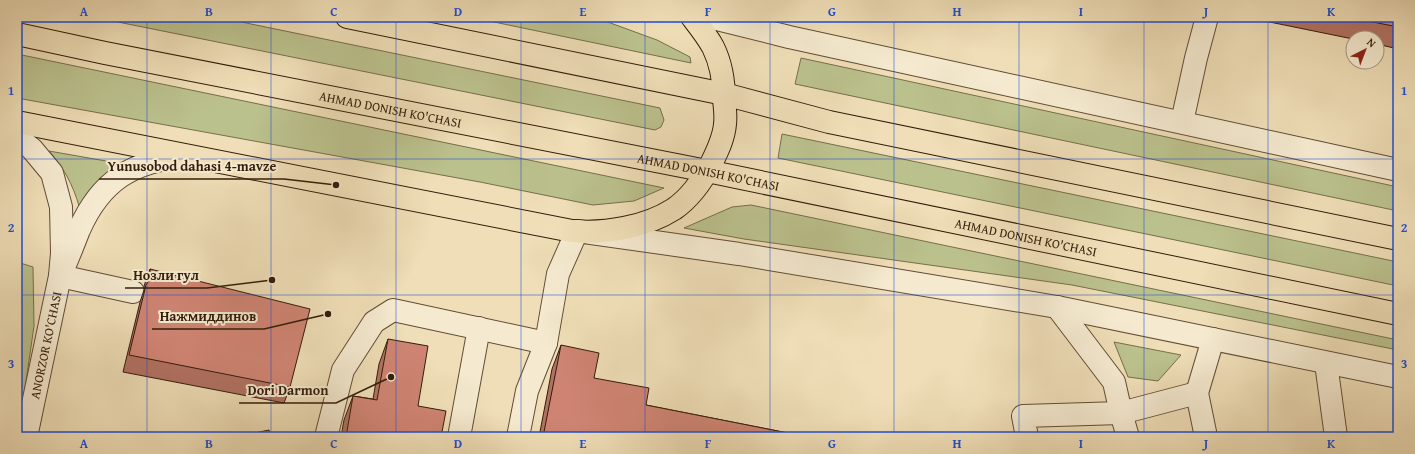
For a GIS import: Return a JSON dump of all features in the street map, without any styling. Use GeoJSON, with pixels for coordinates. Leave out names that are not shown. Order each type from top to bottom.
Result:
{"type":"FeatureCollection","features":[{"type":"Feature","properties":{"kind":"main road"},"geometry":{"type":"LineString","coordinates":[[347,17],[724,94],[829,122],[1398,239]]}},
{"type":"Feature","properties":{"kind":"main road"},"geometry":{"type":"LineString","coordinates":[[17,122],[577,231],[600,231],[622,228],[658,217],[675,208],[694,190],[707,171],[718,150],[726,124],[721,71],[713,47],[692,17]]}},
{"type":"Feature","properties":{"kind":"main road","name":"AHMAD DONISH KO'CHASI"},"geometry":{"type":"LineString","coordinates":[[17,34],[105,53],[707,171],[1398,314]]}},
{"type":"Feature","properties":{"kind":"street"},"geometry":{"type":"LineString","coordinates":[[709,17],[789,37],[1398,170]]}},
{"type":"Feature","properties":{"kind":"street"},"geometry":{"type":"LineString","coordinates":[[1182,122],[1196,58],[1207,17]]}},
{"type":"Feature","properties":{"kind":"street","name":"ANORZOR KO'CHASI"},"geometry":{"type":"LineString","coordinates":[[17,137],[32,149],[52,173],[61,207],[62,253],[60,276],[26,437]]}},
{"type":"Feature","properties":{"kind":"street","name":"ANORZOR KO'CHASI"},"geometry":{"type":"LineString","coordinates":[[60,276],[79,230],[91,207],[108,186],[123,174],[144,164],[164,158],[187,156]]}},
{"type":"Feature","properties":{"kind":"street"},"geometry":{"type":"LineString","coordinates":[[518,437],[527,391],[546,343],[558,274],[577,231],[739,254],[1057,307],[1398,377]]}},
{"type":"Feature","properties":{"kind":"street"},"geometry":{"type":"LineString","coordinates":[[60,276],[133,292]]}},
{"type":"Feature","properties":{"kind":"street"},"geometry":{"type":"LineString","coordinates":[[1057,307],[1114,382],[1128,437]]}},
{"type":"Feature","properties":{"kind":"street"},"geometry":{"type":"LineString","coordinates":[[326,437],[343,370],[374,322],[393,310],[546,343]]}},
{"type":"Feature","properties":{"kind":"street"},"geometry":{"type":"LineString","coordinates":[[459,437],[479,328]]}},
{"type":"Feature","properties":{"kind":"street"},"geometry":{"type":"LineString","coordinates":[[1206,437],[1196,393],[1213,339]]}},
{"type":"Feature","properties":{"kind":"street"},"geometry":{"type":"LineString","coordinates":[[1326,363],[1333,426],[1336,437]]}},
{"type":"Feature","properties":{"kind":"street"},"geometry":{"type":"LineString","coordinates":[[1027,437],[1022,416],[1121,413],[1196,393]]}},
{"type":"Feature","properties":{"kind":"green space"},"geometry":{"type":"Polygon","coordinates":[[[93,17],[217,17],[660,108],[664,120],[661,127],[655,130],[93,17]]]}},
{"type":"Feature","properties":{"kind":"green space"},"geometry":{"type":"Polygon","coordinates":[[[470,17],[594,17],[657,40],[690,57],[691,63],[470,17]]]}},
{"type":"Feature","properties":{"kind":"green space"},"geometry":{"type":"Polygon","coordinates":[[[17,54],[664,188],[634,201],[593,205],[480,182],[17,98],[17,54]]]}},
{"type":"Feature","properties":{"kind":"green space"},"geometry":{"type":"Polygon","coordinates":[[[801,58],[1398,187],[1398,211],[795,84],[801,58]]]}},
{"type":"Feature","properties":{"kind":"green space"},"geometry":{"type":"Polygon","coordinates":[[[782,134],[1398,262],[1398,286],[778,158],[782,134]]]}},
{"type":"Feature","properties":{"kind":"green space"},"geometry":{"type":"Polygon","coordinates":[[[49,151],[123,164],[79,206],[67,177],[49,151]]]}},
{"type":"Feature","properties":{"kind":"green space"},"geometry":{"type":"Polygon","coordinates":[[[751,205],[1398,340],[1398,350],[1072,285],[744,239],[684,228],[732,207],[751,205]]]}},
{"type":"Feature","properties":{"kind":"green space"},"geometry":{"type":"Polygon","coordinates":[[[17,262],[33,267],[34,326],[22,409],[17,432],[17,262]]]}},
{"type":"Feature","properties":{"kind":"green space"},"geometry":{"type":"Polygon","coordinates":[[[1114,342],[1181,355],[1158,381],[1128,377],[1114,342]]]}},
{"type":"Feature","properties":{"kind":"building"},"geometry":{"type":"Polygon","coordinates":[[[1348,17],[1398,17],[1398,27],[1348,17]]]}},
{"type":"Feature","properties":{"kind":"building"},"geometry":{"type":"Polygon","coordinates":[[[150,269],[310,309],[290,387],[129,355],[146,285],[151,278],[150,269]]]}},
{"type":"Feature","properties":{"kind":"building"},"geometry":{"type":"Polygon","coordinates":[[[388,339],[428,346],[418,406],[446,411],[441,437],[346,437],[353,396],[377,400],[388,339]]]}},
{"type":"Feature","properties":{"kind":"building"},"geometry":{"type":"Polygon","coordinates":[[[561,345],[599,353],[594,378],[649,388],[646,405],[808,437],[543,437],[561,345]]]}},
{"type":"Feature","properties":{"kind":"building"},"geometry":{"type":"Polygon","coordinates":[[[269,430],[271,437],[235,437],[269,430]]]}},
{"type":"Feature","properties":{"kind":"place","name":"Yunusobod dahasi 4-mavze"},"geometry":{"type":"Point","coordinates":[336,185]}},
{"type":"Feature","properties":{"kind":"place","name":"Нозли гул"},"geometry":{"type":"Point","coordinates":[272,280]}},
{"type":"Feature","properties":{"kind":"place","name":"Нажмиддинов"},"geometry":{"type":"Point","coordinates":[328,314]}},
{"type":"Feature","properties":{"kind":"place","name":"Dori Darmon"},"geometry":{"type":"Point","coordinates":[391,377]}}]}
